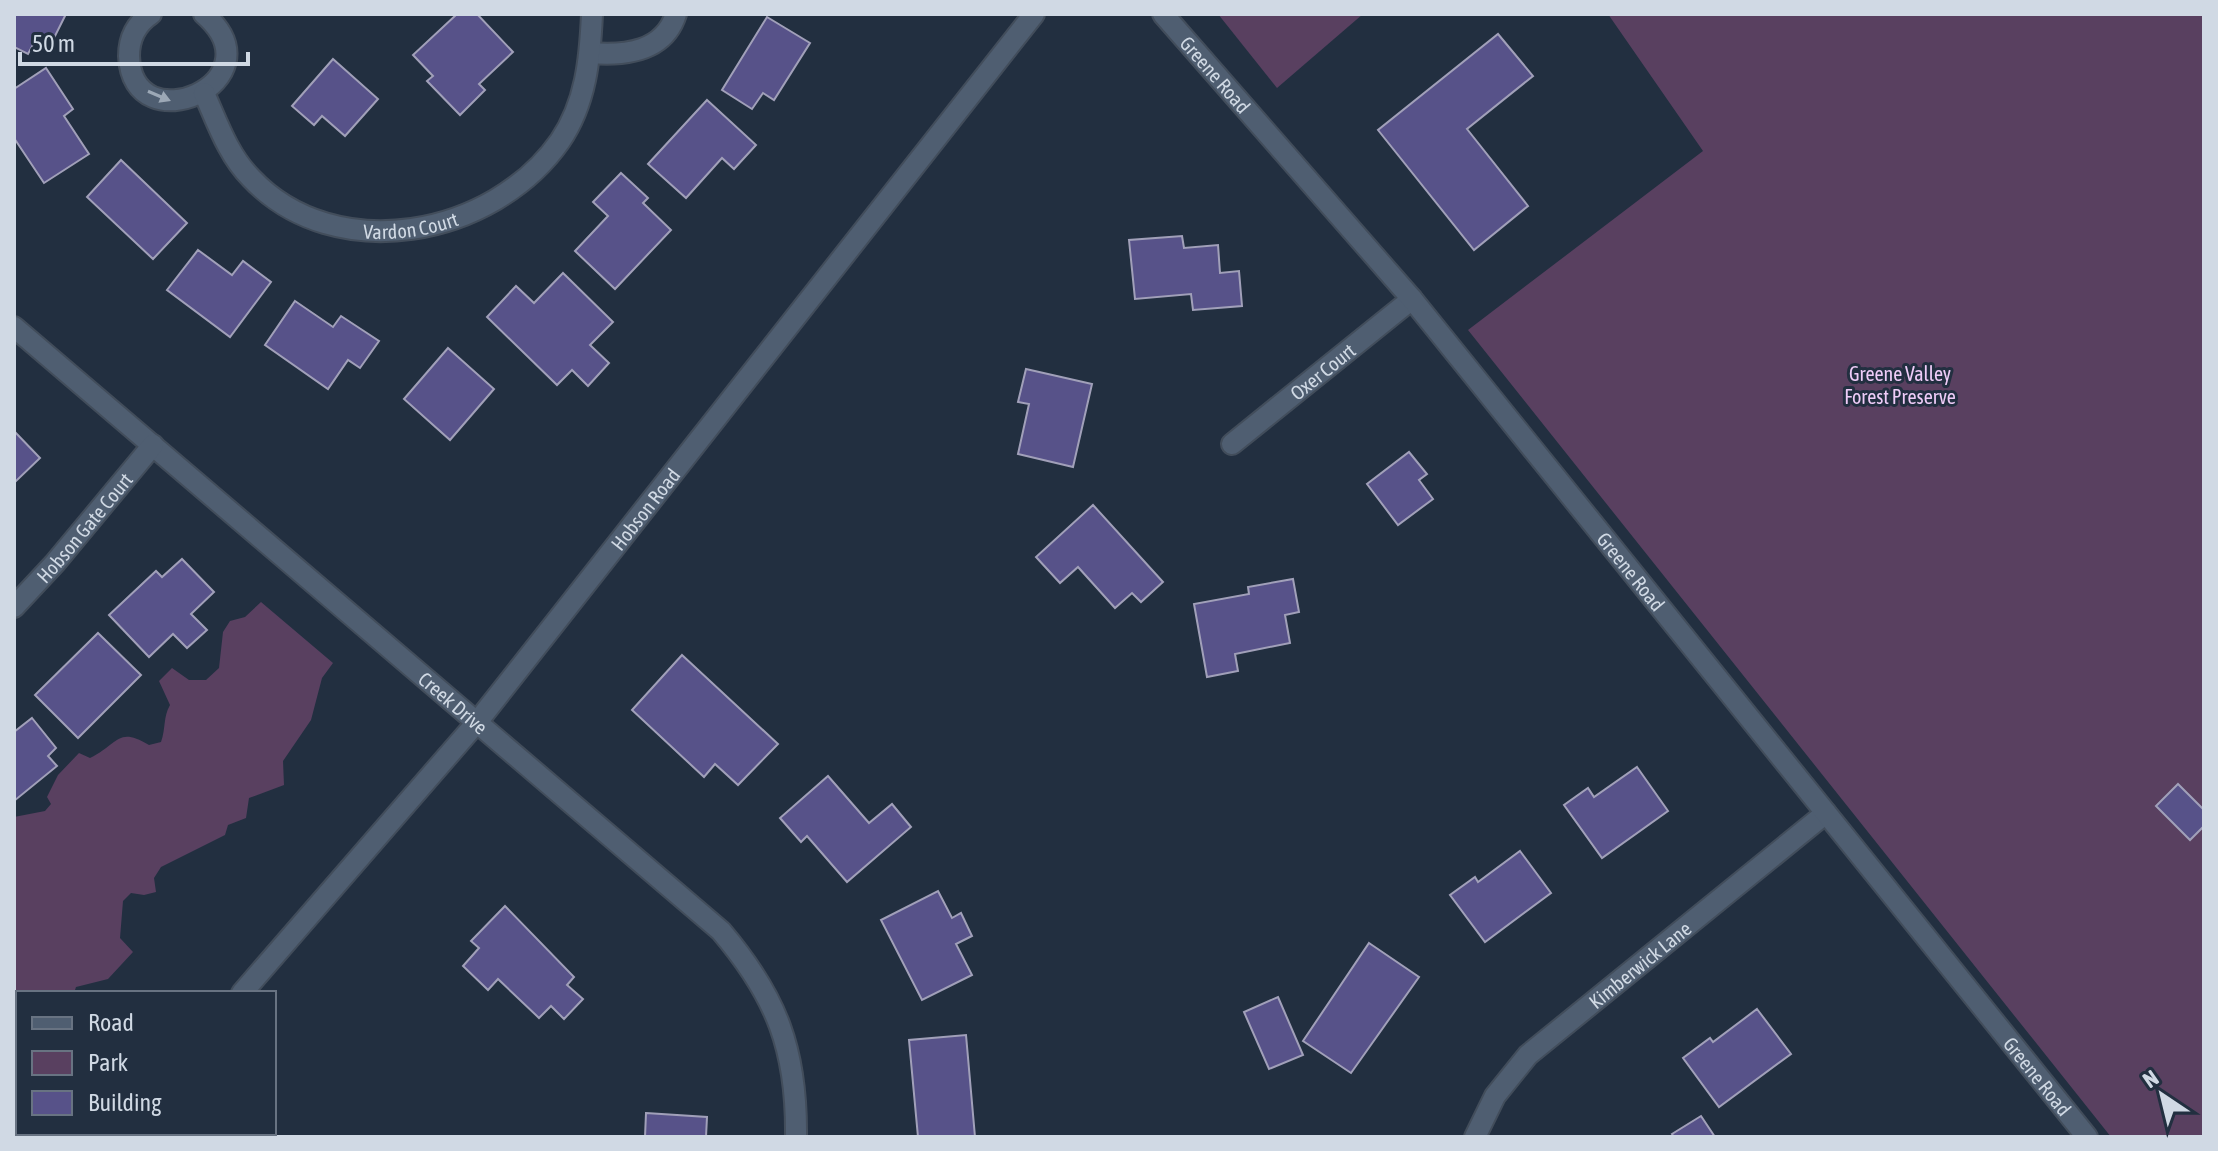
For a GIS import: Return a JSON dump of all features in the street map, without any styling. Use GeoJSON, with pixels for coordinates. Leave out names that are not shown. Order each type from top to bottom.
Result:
{"type":"FeatureCollection","features":[{"type":"Feature","properties":{"kind":"street"},"geometry":{"type":"LineString","coordinates":[[151,14],[133,33],[129,48],[135,78],[159,98],[174,102],[204,93],[215,82],[225,52],[222,37],[204,14]]}},
{"type":"Feature","properties":{"kind":"street","name":"Vardon Court"},"geometry":{"type":"LineString","coordinates":[[204,93],[240,165],[251,179],[281,201],[346,228],[419,229],[448,223],[483,209],[536,171],[560,140],[576,112],[589,71],[592,14]]}},
{"type":"Feature","properties":{"kind":"street"},"geometry":{"type":"LineString","coordinates":[[590,53],[618,55],[649,47],[672,27],[676,14]]}},
{"type":"Feature","properties":{"kind":"street","name":"Hobson Road"},"geometry":{"type":"LineString","coordinates":[[244,991],[478,721],[1034,14]]}},
{"type":"Feature","properties":{"kind":"street","name":"Greene Road"},"geometry":{"type":"LineString","coordinates":[[1163,14],[1412,299],[2087,1137]]}},
{"type":"Feature","properties":{"kind":"street","name":"Oxer Court"},"geometry":{"type":"LineString","coordinates":[[1232,444],[1412,299]]}},
{"type":"Feature","properties":{"kind":"street","name":"Creek Drive"},"geometry":{"type":"LineString","coordinates":[[14,327],[721,931],[749,963],[770,999],[789,1050],[796,1096],[796,1137]]}},
{"type":"Feature","properties":{"kind":"street","name":"Hobson Gate Court"},"geometry":{"type":"LineString","coordinates":[[14,607],[55,563],[153,445]]}},
{"type":"Feature","properties":{"kind":"street","name":"Kimberwick Lane"},"geometry":{"type":"LineString","coordinates":[[1475,1137],[1495,1096],[1528,1055],[1826,813]]}},
{"type":"Feature","properties":{"kind":"green space"},"geometry":{"type":"Polygon","coordinates":[[[1218,14],[1363,14],[1277,88],[1218,14]]]}},
{"type":"Feature","properties":{"kind":"green space","name":"Greene Valley Forest Preserve"},"geometry":{"type":"Polygon","coordinates":[[[1608,14],[2204,14],[2204,1137],[2111,1137],[1468,330],[1703,151],[1608,14]]]}},
{"type":"Feature","properties":{"kind":"green space"},"geometry":{"type":"Polygon","coordinates":[[[261,602],[333,663],[322,678],[311,720],[283,761],[284,785],[249,798],[246,818],[228,825],[225,835],[161,867],[154,878],[156,892],[144,895],[131,893],[123,901],[120,938],[133,952],[108,979],[76,987],[75,991],[16,991],[14,1077],[14,817],[45,811],[51,804],[47,797],[58,775],[79,753],[90,758],[124,737],[149,745],[161,742],[170,705],[159,681],[172,668],[189,680],[206,680],[219,668],[223,632],[230,621],[245,617],[261,602]]]}},
{"type":"Feature","properties":{"kind":"building"},"geometry":{"type":"Polygon","coordinates":[[[14,14],[66,14],[50,46],[36,39],[28,54],[14,47],[14,14]]]}},
{"type":"Feature","properties":{"kind":"building"},"geometry":{"type":"Polygon","coordinates":[[[457,14],[477,14],[513,52],[479,84],[485,90],[460,115],[427,81],[433,76],[413,55],[457,14]]]}},
{"type":"Feature","properties":{"kind":"building"},"geometry":{"type":"Polygon","coordinates":[[[767,17],[810,43],[774,100],[763,93],[752,109],[722,90],[767,17]]]}},
{"type":"Feature","properties":{"kind":"building"},"geometry":{"type":"Polygon","coordinates":[[[1498,34],[1533,76],[1467,129],[1528,206],[1474,250],[1378,130],[1498,34]]]}},
{"type":"Feature","properties":{"kind":"building"},"geometry":{"type":"Polygon","coordinates":[[[333,59],[378,99],[345,136],[322,116],[314,125],[292,106],[333,59]]]}},
{"type":"Feature","properties":{"kind":"building"},"geometry":{"type":"Polygon","coordinates":[[[46,68],[73,109],[64,116],[89,154],[44,183],[14,138],[14,89],[46,68]]]}},
{"type":"Feature","properties":{"kind":"building"},"geometry":{"type":"Polygon","coordinates":[[[707,100],[756,145],[734,169],[722,158],[686,198],[648,164],[707,100]]]}},
{"type":"Feature","properties":{"kind":"building"},"geometry":{"type":"Polygon","coordinates":[[[121,160],[187,223],[153,259],[87,197],[121,160]]]}},
{"type":"Feature","properties":{"kind":"building"},"geometry":{"type":"Polygon","coordinates":[[[621,173],[648,198],[643,203],[671,230],[615,289],[575,251],[608,216],[593,202],[621,173]]]}},
{"type":"Feature","properties":{"kind":"building"},"geometry":{"type":"Polygon","coordinates":[[[1182,236],[1184,248],[1218,245],[1220,273],[1239,271],[1242,306],[1193,310],[1191,294],[1135,299],[1129,240],[1182,236]]]}},
{"type":"Feature","properties":{"kind":"building"},"geometry":{"type":"Polygon","coordinates":[[[198,250],[232,275],[243,261],[271,282],[230,337],[167,290],[198,250]]]}},
{"type":"Feature","properties":{"kind":"building"},"geometry":{"type":"Polygon","coordinates":[[[563,273],[613,322],[590,345],[609,363],[588,386],[572,370],[557,385],[487,317],[516,286],[534,303],[563,273]]]}},
{"type":"Feature","properties":{"kind":"building"},"geometry":{"type":"Polygon","coordinates":[[[295,301],[333,327],[341,316],[379,341],[360,368],[348,360],[328,389],[265,345],[295,301]]]}},
{"type":"Feature","properties":{"kind":"building"},"geometry":{"type":"Polygon","coordinates":[[[448,348],[494,389],[450,440],[404,399],[448,348]]]}},
{"type":"Feature","properties":{"kind":"building"},"geometry":{"type":"Polygon","coordinates":[[[1026,369],[1092,384],[1073,467],[1018,454],[1029,404],[1018,402],[1026,369]]]}},
{"type":"Feature","properties":{"kind":"building"},"geometry":{"type":"Polygon","coordinates":[[[14,431],[40,458],[14,483],[14,431]]]}},
{"type":"Feature","properties":{"kind":"building"},"geometry":{"type":"Polygon","coordinates":[[[1409,452],[1427,474],[1419,480],[1433,499],[1398,525],[1367,484],[1409,452]]]}},
{"type":"Feature","properties":{"kind":"building"},"geometry":{"type":"Polygon","coordinates":[[[1093,505],[1163,582],[1141,602],[1132,593],[1115,608],[1078,567],[1060,583],[1036,557],[1093,505]]]}},
{"type":"Feature","properties":{"kind":"building"},"geometry":{"type":"Polygon","coordinates":[[[182,559],[214,592],[191,614],[207,630],[187,648],[173,634],[149,657],[109,615],[156,571],[162,577],[182,559]]]}},
{"type":"Feature","properties":{"kind":"building"},"geometry":{"type":"Polygon","coordinates":[[[1293,579],[1299,612],[1285,615],[1290,643],[1235,654],[1238,671],[1207,677],[1194,604],[1249,594],[1248,587],[1293,579]]]}},
{"type":"Feature","properties":{"kind":"building"},"geometry":{"type":"Polygon","coordinates":[[[98,633],[141,675],[78,738],[35,695],[98,633]]]}},
{"type":"Feature","properties":{"kind":"building"},"geometry":{"type":"Polygon","coordinates":[[[682,655],[778,744],[738,785],[715,764],[704,777],[632,710],[682,655]]]}},
{"type":"Feature","properties":{"kind":"building"},"geometry":{"type":"Polygon","coordinates":[[[32,718],[56,748],[48,756],[57,766],[14,801],[14,732],[32,718]]]}},
{"type":"Feature","properties":{"kind":"building"},"geometry":{"type":"Polygon","coordinates":[[[1637,767],[1668,811],[1602,858],[1564,805],[1588,788],[1594,797],[1637,767]]]}},
{"type":"Feature","properties":{"kind":"building"},"geometry":{"type":"Polygon","coordinates":[[[828,776],[869,823],[892,804],[911,827],[847,882],[807,836],[801,842],[780,818],[828,776]]]}},
{"type":"Feature","properties":{"kind":"building"},"geometry":{"type":"Polygon","coordinates":[[[2178,784],[2204,810],[2204,826],[2190,840],[2156,806],[2178,784]]]}},
{"type":"Feature","properties":{"kind":"building"},"geometry":{"type":"Polygon","coordinates":[[[1520,851],[1551,893],[1485,942],[1450,895],[1475,877],[1478,882],[1520,851]]]}},
{"type":"Feature","properties":{"kind":"building"},"geometry":{"type":"Polygon","coordinates":[[[938,891],[952,918],[961,913],[972,936],[956,944],[972,975],[922,1000],[881,920],[938,891]]]}},
{"type":"Feature","properties":{"kind":"building"},"geometry":{"type":"Polygon","coordinates":[[[505,906],[574,977],[567,985],[583,999],[564,1019],[551,1006],[539,1018],[498,979],[488,990],[463,966],[479,948],[471,941],[505,906]]]}},
{"type":"Feature","properties":{"kind":"building"},"geometry":{"type":"Polygon","coordinates":[[[1369,943],[1419,977],[1351,1073],[1303,1041],[1369,943]]]}},
{"type":"Feature","properties":{"kind":"building"},"geometry":{"type":"Polygon","coordinates":[[[1278,997],[1303,1055],[1269,1069],[1244,1012],[1278,997]]]}},
{"type":"Feature","properties":{"kind":"building"},"geometry":{"type":"Polygon","coordinates":[[[1757,1009],[1791,1054],[1719,1107],[1683,1058],[1710,1038],[1713,1042],[1757,1009]]]}},
{"type":"Feature","properties":{"kind":"building"},"geometry":{"type":"Polygon","coordinates":[[[966,1035],[975,1137],[918,1137],[909,1040],[966,1035]]]}},
{"type":"Feature","properties":{"kind":"building"},"geometry":{"type":"Polygon","coordinates":[[[646,1113],[707,1117],[706,1137],[645,1137],[646,1113]]]}},
{"type":"Feature","properties":{"kind":"building"},"geometry":{"type":"Polygon","coordinates":[[[1701,1116],[1715,1137],[1674,1137],[1672,1134],[1701,1116]]]}}]}
